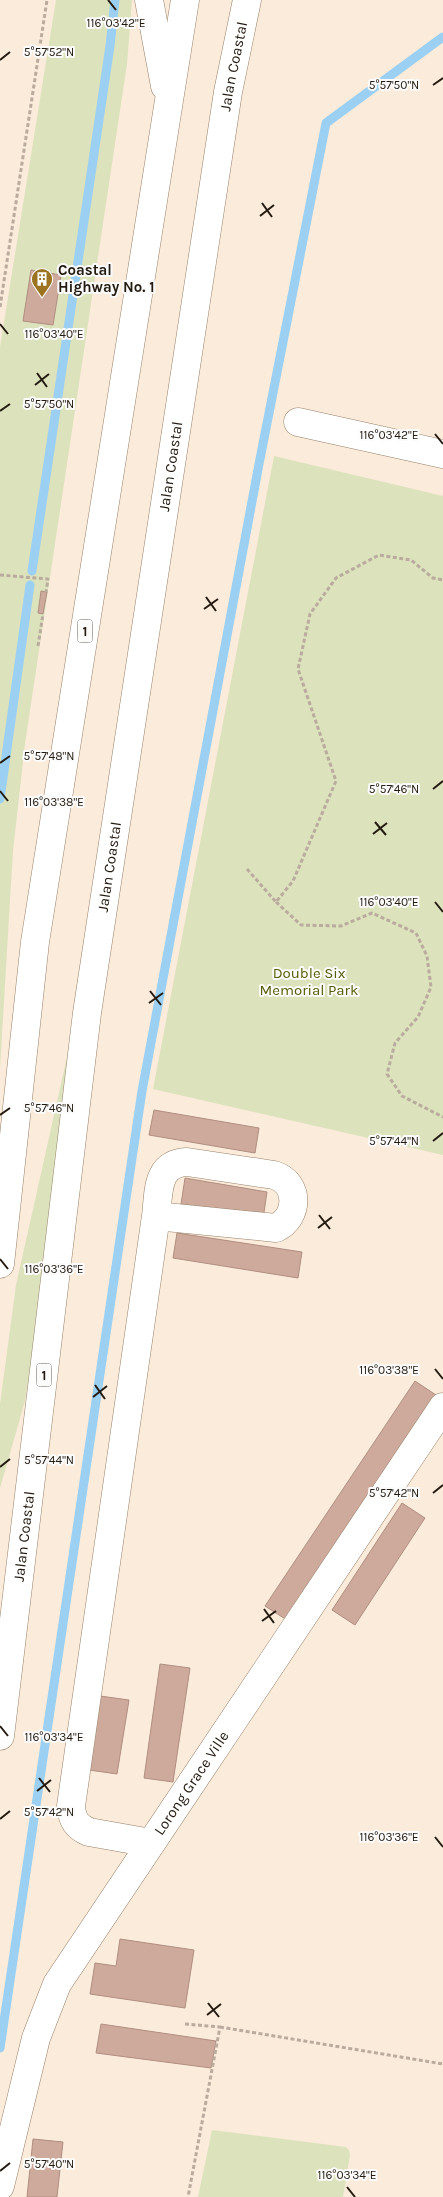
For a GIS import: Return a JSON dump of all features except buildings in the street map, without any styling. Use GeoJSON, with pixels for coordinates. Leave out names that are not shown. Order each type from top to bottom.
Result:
{"type":"FeatureCollection","features":[{"type":"Feature","properties":{"kind":"main road"},"geometry":{"type":"LineString","coordinates":[[149,0],[169,104]]}},
{"type":"Feature","properties":{"kind":"main road","name":"1"},"geometry":{"type":"LineString","coordinates":[[0,1264],[34,942],[185,0]]}},
{"type":"Feature","properties":{"kind":"main road","name":"Jalan Coastal"},"geometry":{"type":"LineString","coordinates":[[0,1736],[87,1013],[228,92],[248,0]]}},
{"type":"Feature","properties":{"kind":"main road"},"geometry":{"type":"LineString","coordinates":[[228,92],[258,14],[266,0]]}},
{"type":"Feature","properties":{"kind":"main road"},"geometry":{"type":"LineString","coordinates":[[298,422],[443,454]]}},
{"type":"Feature","properties":{"kind":"main road"},"geometry":{"type":"LineString","coordinates":[[151,1843],[89,1832],[81,1828],[72,1815],[71,1806],[156,1216],[164,1173],[170,1166],[178,1162],[187,1162],[274,1175],[282,1178],[289,1184],[294,1200],[290,1217],[284,1224],[276,1228],[156,1216]]}},
{"type":"Feature","properties":{"kind":"main road","name":"Lorong Grace Ville"},"geometry":{"type":"LineString","coordinates":[[0,2186],[36,2038],[57,1984],[443,1407]]}},
{"type":"Feature","properties":{"kind":"path"},"geometry":{"type":"LineString","coordinates":[[0,307],[47,0]]}},
{"type":"Feature","properties":{"kind":"path"},"geometry":{"type":"LineString","coordinates":[[276,902],[293,881],[336,781],[298,669],[310,614],[336,578],[379,556],[411,560],[433,578],[443,580]]}},
{"type":"Feature","properties":{"kind":"path"},"geometry":{"type":"LineString","coordinates":[[0,574],[48,579],[46,592]]}},
{"type":"Feature","properties":{"kind":"path"},"geometry":{"type":"LineString","coordinates":[[38,646],[43,614]]}},
{"type":"Feature","properties":{"kind":"path"},"geometry":{"type":"LineString","coordinates":[[247,869],[276,902],[302,925],[342,926],[372,913],[416,934],[427,956],[432,987],[418,1017],[395,1043],[387,1074],[402,1096],[443,1117]]}},
{"type":"Feature","properties":{"kind":"path"},"geometry":{"type":"LineString","coordinates":[[185,2024],[220,2027],[443,2064]]}},
{"type":"Feature","properties":{"kind":"path"},"geometry":{"type":"LineString","coordinates":[[188,2197],[220,2027]]}},
{"type":"Feature","properties":{"kind":"green space"},"geometry":{"type":"Polygon","coordinates":[[[56,0],[132,0],[127,64],[25,744],[13,851],[0,1068],[0,347],[56,0]],[[31,270],[53,325],[61,275],[31,270]]]}},
{"type":"Feature","properties":{"kind":"green space"},"geometry":{"type":"Polygon","coordinates":[[[232,0],[242,0],[116,833],[25,1401],[0,1488],[0,1404],[16,1285],[76,1017],[232,0]]]}},
{"type":"Feature","properties":{"kind":"green space","name":"Double Six Memorial Park"},"geometry":{"type":"Polygon","coordinates":[[[274,456],[443,496],[443,1155],[153,1089],[274,456]]]}},
{"type":"Feature","properties":{"kind":"green space"},"geometry":{"type":"Polygon","coordinates":[[[212,2130],[346,2147],[350,2155],[343,2197],[198,2197],[212,2130]]]}},
{"type":"Feature","properties":{"kind":"waterway"},"geometry":{"type":"LineString","coordinates":[[32,571],[110,46],[115,0]]}},
{"type":"Feature","properties":{"kind":"waterway"},"geometry":{"type":"LineString","coordinates":[[0,2048],[142,1091],[259,464],[326,123],[443,37]]}},
{"type":"Feature","properties":{"kind":"waterway"},"geometry":{"type":"LineString","coordinates":[[0,799],[30,585]]}},
{"type":"Feature","properties":{"kind":"place","name":"Coastal Highway No. 1"},"geometry":{"type":"Point","coordinates":[42,298]}}]}
